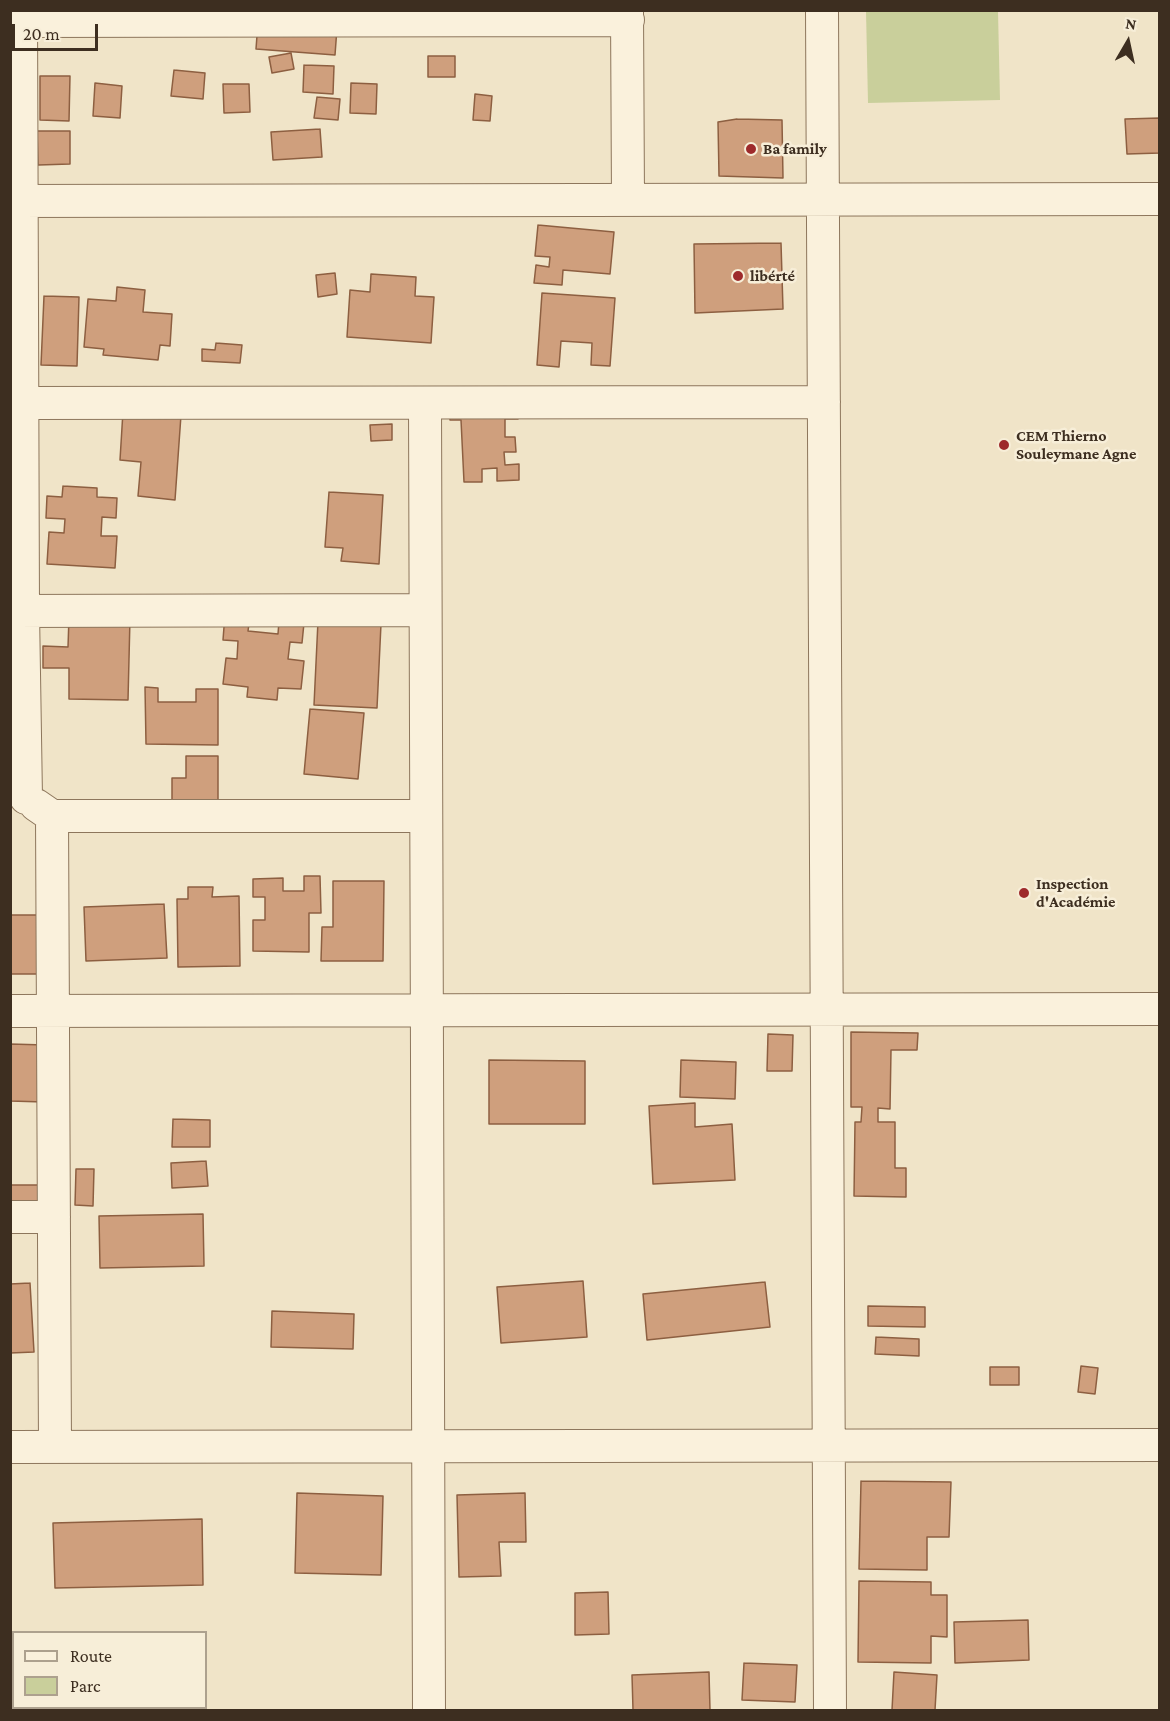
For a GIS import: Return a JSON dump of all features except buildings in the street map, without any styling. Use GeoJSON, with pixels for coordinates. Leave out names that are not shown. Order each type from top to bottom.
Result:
{"type":"FeatureCollection","features":[{"type":"Feature","properties":{"kind":"street"},"geometry":{"type":"LineString","coordinates":[[822,10],[830,1710]]}},
{"type":"Feature","properties":{"kind":"street"},"geometry":{"type":"LineString","coordinates":[[426,816],[52,816],[18,798],[17,610],[22,404],[16,201],[21,16],[627,15],[628,200]]}},
{"type":"Feature","properties":{"kind":"street"},"geometry":{"type":"LineString","coordinates":[[16,201],[1160,199]]}},
{"type":"Feature","properties":{"kind":"street"},"geometry":{"type":"LineString","coordinates":[[22,404],[824,402]]}},
{"type":"Feature","properties":{"kind":"street"},"geometry":{"type":"LineString","coordinates":[[425,403],[429,1710]]}},
{"type":"Feature","properties":{"kind":"street"},"geometry":{"type":"LineString","coordinates":[[17,610],[425,610]]}},
{"type":"Feature","properties":{"kind":"street"},"geometry":{"type":"LineString","coordinates":[[52,816],[55,1447]]}},
{"type":"Feature","properties":{"kind":"street"},"geometry":{"type":"LineString","coordinates":[[10,1011],[1160,1009]]}},
{"type":"Feature","properties":{"kind":"street"},"geometry":{"type":"LineString","coordinates":[[10,1217],[54,1217]]}},
{"type":"Feature","properties":{"kind":"street"},"geometry":{"type":"LineString","coordinates":[[10,1447],[1160,1445]]}},
{"type":"Feature","properties":{"kind":"green space"},"geometry":{"type":"Polygon","coordinates":[[[866,11],[998,11],[1000,100],[868,103],[866,11]]]}},
{"type":"Feature","properties":{"kind":"place","name":"Ba family"},"geometry":{"type":"Point","coordinates":[751,149]}},
{"type":"Feature","properties":{"kind":"place","name":"libérté"},"geometry":{"type":"Point","coordinates":[738,276]}},
{"type":"Feature","properties":{"kind":"place","name":"CEM Thierno Souleymane Agne"},"geometry":{"type":"Point","coordinates":[1004,445]}},
{"type":"Feature","properties":{"kind":"place","name":"Inspection d'Académie"},"geometry":{"type":"Point","coordinates":[1024,893]}}]}
